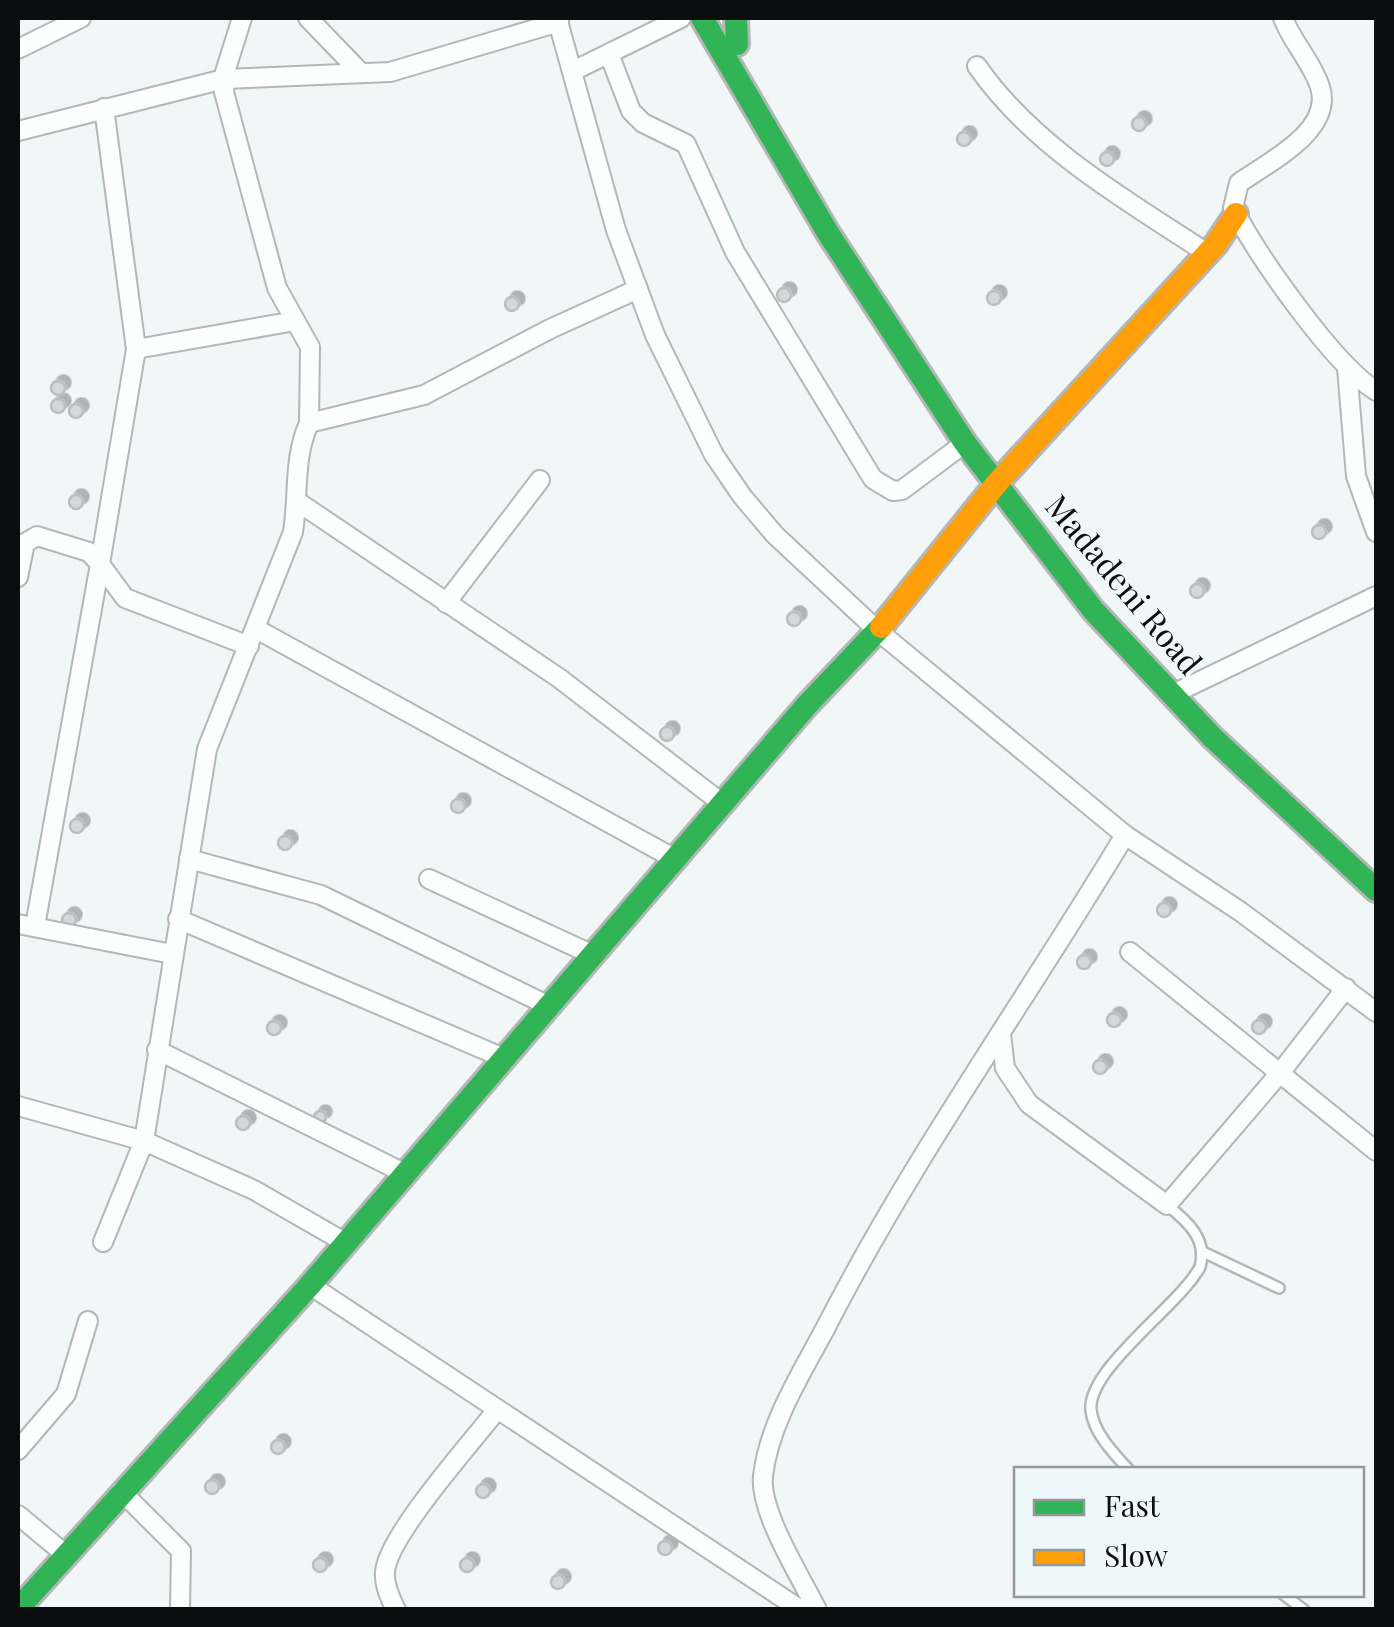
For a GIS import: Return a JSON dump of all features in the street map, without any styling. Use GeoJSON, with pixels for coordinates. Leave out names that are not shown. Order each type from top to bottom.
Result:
{"type":"FeatureCollection","features":[{"type":"Feature","properties":{"kind":"street"},"geometry":{"type":"LineString","coordinates":[[18,48],[82,18]]}},
{"type":"Feature","properties":{"kind":"street"},"geometry":{"type":"LineString","coordinates":[[103,1242],[144,1141],[207,748],[293,532],[298,502],[296,462],[310,423],[312,356],[306,334],[278,288],[224,79],[242,18]]}},
{"type":"Feature","properties":{"kind":"street"},"geometry":{"type":"LineString","coordinates":[[308,18],[360,72]]}},
{"type":"Feature","properties":{"kind":"street"},"geometry":{"type":"LineString","coordinates":[[573,71],[680,18]]}},
{"type":"Feature","properties":{"kind":"street","name":"Madadeni Road"},"geometry":{"type":"LineString","coordinates":[[702,18],[828,233],[966,443],[1093,610],[1172,695],[1376,890]]}},
{"type":"Feature","properties":{"kind":"street","name":"Madadeni Road"},"geometry":{"type":"LineString","coordinates":[[721,18],[838,222],[865,284]]}},
{"type":"Feature","properties":{"kind":"street"},"geometry":{"type":"LineString","coordinates":[[736,18],[736,44]]}},
{"type":"Feature","properties":{"kind":"street"},"geometry":{"type":"LineString","coordinates":[[1283,18],[1319,86],[1320,105],[1302,138],[1239,183],[1234,191],[1236,214],[1254,246],[1347,368],[1376,391]]}},
{"type":"Feature","properties":{"kind":"street"},"geometry":{"type":"LineString","coordinates":[[18,131],[224,79],[360,72],[432,62],[558,20],[616,230],[638,290],[692,410],[742,496],[776,535],[878,631],[1125,834],[1376,1012]]}},
{"type":"Feature","properties":{"kind":"street"},"geometry":{"type":"LineString","coordinates":[[609,54],[632,111],[643,123],[686,144],[735,252],[873,479],[893,491],[902,490],[966,443]]}},
{"type":"Feature","properties":{"kind":"street"},"geometry":{"type":"LineString","coordinates":[[977,66],[1008,104],[1043,135],[1114,192],[1206,254]]}},
{"type":"Feature","properties":{"kind":"street"},"geometry":{"type":"LineString","coordinates":[[104,108],[136,349],[100,564],[26,925],[172,954]]}},
{"type":"Feature","properties":{"kind":"street"},"geometry":{"type":"LineString","coordinates":[[18,1609],[310,1285],[675,858],[878,631],[997,484],[1206,254],[1236,214]]}},
{"type":"Feature","properties":{"kind":"street"},"geometry":{"type":"LineString","coordinates":[[310,423],[424,395],[550,329],[638,290]]}},
{"type":"Feature","properties":{"kind":"street"},"geometry":{"type":"LineString","coordinates":[[136,349],[295,321]]}},
{"type":"Feature","properties":{"kind":"street"},"geometry":{"type":"LineString","coordinates":[[1347,368],[1356,476],[1376,532]]}},
{"type":"Feature","properties":{"kind":"street"},"geometry":{"type":"LineString","coordinates":[[446,603],[540,480]]}},
{"type":"Feature","properties":{"kind":"street"},"geometry":{"type":"LineString","coordinates":[[298,502],[559,678],[722,804]]}},
{"type":"Feature","properties":{"kind":"street"},"geometry":{"type":"LineString","coordinates":[[18,576],[24,544],[37,536],[89,552],[125,598],[253,638],[675,858]]}},
{"type":"Feature","properties":{"kind":"street"},"geometry":{"type":"LineString","coordinates":[[1172,695],[1376,596]]}},
{"type":"Feature","properties":{"kind":"street"},"geometry":{"type":"LineString","coordinates":[[817,1610],[764,1490],[763,1477],[774,1436],[864,1253],[1125,834]]}},
{"type":"Feature","properties":{"kind":"street"},"geometry":{"type":"LineString","coordinates":[[189,859],[321,894],[550,1006]]}},
{"type":"Feature","properties":{"kind":"street"},"geometry":{"type":"LineString","coordinates":[[429,879],[593,955]]}},
{"type":"Feature","properties":{"kind":"street"},"geometry":{"type":"LineString","coordinates":[[178,919],[506,1059]]}},
{"type":"Feature","properties":{"kind":"street"},"geometry":{"type":"LineString","coordinates":[[1130,952],[1376,1151]]}},
{"type":"Feature","properties":{"kind":"street"},"geometry":{"type":"LineString","coordinates":[[1001,1033],[1004,1068],[1029,1104],[1166,1204],[1280,1073],[1346,988]]}},
{"type":"Feature","properties":{"kind":"street"},"geometry":{"type":"LineString","coordinates":[[156,1050],[406,1174]]}},
{"type":"Feature","properties":{"kind":"street"},"geometry":{"type":"LineString","coordinates":[[18,1106],[144,1141],[254,1190],[346,1243]]}},
{"type":"Feature","properties":{"kind":"street"},"geometry":{"type":"LineString","coordinates":[[310,1285],[801,1610]]}},
{"type":"Feature","properties":{"kind":"street"},"geometry":{"type":"LineString","coordinates":[[18,1450],[66,1394],[88,1322]]}},
{"type":"Feature","properties":{"kind":"street"},"geometry":{"type":"LineString","coordinates":[[396,1610],[384,1574],[394,1548],[496,1411]]}},
{"type":"Feature","properties":{"kind":"street"},"geometry":{"type":"LineString","coordinates":[[121,1491],[180,1551],[180,1610]]}},
{"type":"Feature","properties":{"kind":"street"},"geometry":{"type":"LineString","coordinates":[[18,1515],[65,1554]]}},
{"type":"Feature","properties":{"kind":"lane"},"geometry":{"type":"LineString","coordinates":[[1166,1204],[1196,1233],[1204,1252],[1279,1288]]}},
{"type":"Feature","properties":{"kind":"lane"},"geometry":{"type":"LineString","coordinates":[[1126,1467],[1099,1430],[1091,1410],[1092,1398],[1114,1364],[1194,1279],[1204,1252]]}},
{"type":"Feature","properties":{"kind":"building"},"geometry":{"type":"Polygon","coordinates":[[[1139,117],[1146,124],[1139,131],[1132,124],[1139,117]]]}},
{"type":"Feature","properties":{"kind":"building"},"geometry":{"type":"Polygon","coordinates":[[[964,132],[971,139],[964,146],[957,139],[964,132]]]}},
{"type":"Feature","properties":{"kind":"building"},"geometry":{"type":"Polygon","coordinates":[[[1107,152],[1114,159],[1107,166],[1100,159],[1107,152]]]}},
{"type":"Feature","properties":{"kind":"building"},"geometry":{"type":"Polygon","coordinates":[[[784,288],[791,295],[784,302],[777,295],[784,288]]]}},
{"type":"Feature","properties":{"kind":"building"},"geometry":{"type":"Polygon","coordinates":[[[994,291],[1001,298],[994,305],[987,298],[994,291]]]}},
{"type":"Feature","properties":{"kind":"building"},"geometry":{"type":"Polygon","coordinates":[[[512,297],[519,304],[512,311],[505,304],[512,297]]]}},
{"type":"Feature","properties":{"kind":"building"},"geometry":{"type":"Polygon","coordinates":[[[58,381],[65,388],[58,395],[51,388],[58,381]]]}},
{"type":"Feature","properties":{"kind":"building"},"geometry":{"type":"Polygon","coordinates":[[[58,399],[65,406],[58,413],[51,406],[58,399]]]}},
{"type":"Feature","properties":{"kind":"building"},"geometry":{"type":"Polygon","coordinates":[[[76,404],[83,411],[76,418],[69,411],[76,404]]]}},
{"type":"Feature","properties":{"kind":"building"},"geometry":{"type":"Polygon","coordinates":[[[76,495],[83,502],[76,509],[69,502],[76,495]]]}},
{"type":"Feature","properties":{"kind":"building"},"geometry":{"type":"Polygon","coordinates":[[[1319,525],[1326,532],[1319,539],[1312,532],[1319,525]]]}},
{"type":"Feature","properties":{"kind":"building"},"geometry":{"type":"Polygon","coordinates":[[[1197,584],[1204,591],[1197,598],[1190,591],[1197,584]]]}},
{"type":"Feature","properties":{"kind":"building"},"geometry":{"type":"Polygon","coordinates":[[[794,612],[801,619],[794,626],[787,619],[794,612]]]}},
{"type":"Feature","properties":{"kind":"building"},"geometry":{"type":"Polygon","coordinates":[[[667,727],[674,734],[667,741],[660,734],[667,727]]]}},
{"type":"Feature","properties":{"kind":"building"},"geometry":{"type":"Polygon","coordinates":[[[458,799],[465,806],[458,813],[451,806],[458,799]]]}},
{"type":"Feature","properties":{"kind":"building"},"geometry":{"type":"Polygon","coordinates":[[[77,819],[84,826],[77,833],[70,826],[77,819]]]}},
{"type":"Feature","properties":{"kind":"building"},"geometry":{"type":"Polygon","coordinates":[[[285,836],[292,843],[285,850],[278,843],[285,836]]]}},
{"type":"Feature","properties":{"kind":"building"},"geometry":{"type":"Polygon","coordinates":[[[1164,903],[1171,910],[1164,917],[1157,910],[1164,903]]]}},
{"type":"Feature","properties":{"kind":"building"},"geometry":{"type":"Polygon","coordinates":[[[69,913],[76,920],[69,927],[62,920],[69,913]]]}},
{"type":"Feature","properties":{"kind":"building"},"geometry":{"type":"Polygon","coordinates":[[[1084,955],[1091,962],[1084,969],[1077,962],[1084,955]]]}},
{"type":"Feature","properties":{"kind":"building"},"geometry":{"type":"Polygon","coordinates":[[[1114,1013],[1121,1020],[1114,1027],[1107,1020],[1114,1013]]]}},
{"type":"Feature","properties":{"kind":"building"},"geometry":{"type":"Polygon","coordinates":[[[1259,1020],[1266,1027],[1259,1034],[1252,1027],[1259,1020]]]}},
{"type":"Feature","properties":{"kind":"building"},"geometry":{"type":"Polygon","coordinates":[[[274,1021],[281,1028],[274,1035],[267,1028],[274,1021]]]}},
{"type":"Feature","properties":{"kind":"building"},"geometry":{"type":"Polygon","coordinates":[[[1100,1060],[1107,1067],[1100,1074],[1093,1067],[1100,1060]]]}},
{"type":"Feature","properties":{"kind":"building"},"geometry":{"type":"Polygon","coordinates":[[[315,1112],[325,1112],[325,1122],[315,1122],[315,1112]]]}},
{"type":"Feature","properties":{"kind":"building"},"geometry":{"type":"Polygon","coordinates":[[[243,1116],[250,1123],[243,1130],[236,1123],[243,1116]]]}},
{"type":"Feature","properties":{"kind":"building"},"geometry":{"type":"Polygon","coordinates":[[[278,1440],[285,1447],[278,1454],[271,1447],[278,1440]]]}},
{"type":"Feature","properties":{"kind":"building"},"geometry":{"type":"Polygon","coordinates":[[[212,1480],[219,1487],[212,1494],[205,1487],[212,1480]]]}},
{"type":"Feature","properties":{"kind":"building"},"geometry":{"type":"Polygon","coordinates":[[[483,1484],[490,1491],[483,1498],[476,1491],[483,1484]]]}},
{"type":"Feature","properties":{"kind":"building"},"geometry":{"type":"Polygon","coordinates":[[[665,1541],[672,1548],[665,1555],[658,1548],[665,1541]]]}},
{"type":"Feature","properties":{"kind":"building"},"geometry":{"type":"Polygon","coordinates":[[[320,1558],[327,1565],[320,1572],[313,1565],[320,1558]]]}},
{"type":"Feature","properties":{"kind":"building"},"geometry":{"type":"Polygon","coordinates":[[[467,1558],[474,1565],[467,1572],[460,1565],[467,1558]]]}},
{"type":"Feature","properties":{"kind":"building"},"geometry":{"type":"Polygon","coordinates":[[[558,1575],[565,1582],[558,1589],[551,1582],[558,1575]]]}},
{"type":"Feature","properties":{"kind":"traffic: fast"},"geometry":{"type":"LineString","coordinates":[[702,18],[828,233],[965,443],[1093,610],[1212,737],[1376,890]]}},
{"type":"Feature","properties":{"kind":"traffic: fast"},"geometry":{"type":"LineString","coordinates":[[736,18],[737,44]]}},
{"type":"Feature","properties":{"kind":"traffic: fast"},"geometry":{"type":"LineString","coordinates":[[18,1609],[310,1285],[807,705],[881,627]]}},
{"type":"Feature","properties":{"kind":"traffic: slow"},"geometry":{"type":"LineString","coordinates":[[881,627],[997,483],[1216,244],[1236,214]]}}]}
